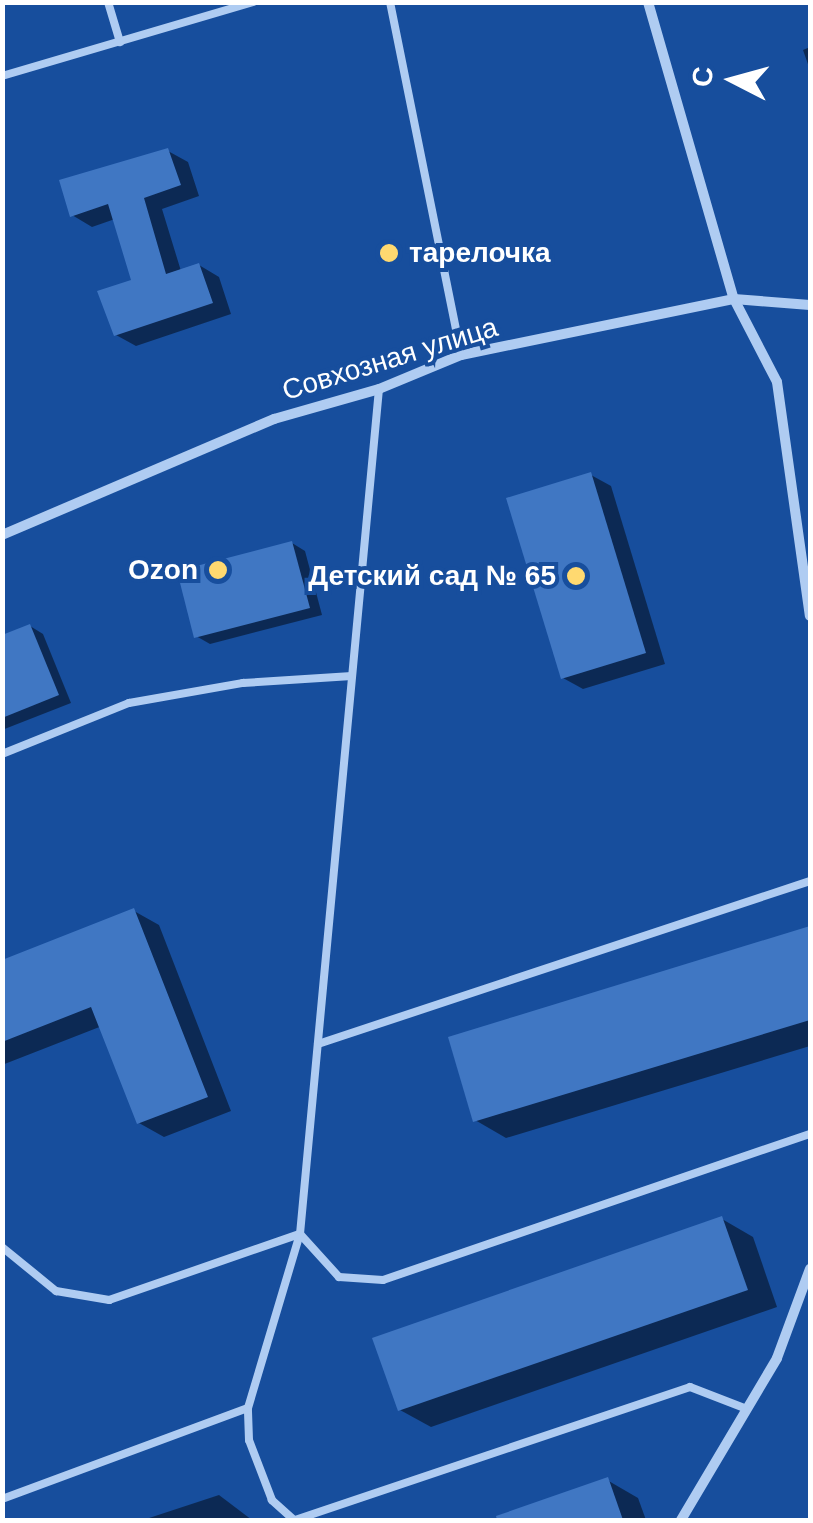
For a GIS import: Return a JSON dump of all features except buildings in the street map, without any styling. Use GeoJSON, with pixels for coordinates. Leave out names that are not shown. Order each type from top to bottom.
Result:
{"type":"FeatureCollection","features":[{"type":"Feature","properties":{"kind":"street"},"geometry":{"type":"LineString","coordinates":[[648,2],[734,299],[777,382],[810,616]]}},
{"type":"Feature","properties":{"kind":"street","name":"Совхозная улица"},"geometry":{"type":"LineString","coordinates":[[2,534],[274,419],[379,389],[461,354],[734,299],[810,305]]}},
{"type":"Feature","properties":{"kind":"street"},"geometry":{"type":"LineString","coordinates":[[680,1520],[777,1358],[810,1269]]}},
{"type":"Feature","properties":{"kind":"lane"},"geometry":{"type":"LineString","coordinates":[[108,2],[120,42]]}},
{"type":"Feature","properties":{"kind":"lane"},"geometry":{"type":"LineString","coordinates":[[2,76],[253,2]]}},
{"type":"Feature","properties":{"kind":"lane"},"geometry":{"type":"LineString","coordinates":[[390,2],[461,354]]}},
{"type":"Feature","properties":{"kind":"lane"},"geometry":{"type":"LineString","coordinates":[[379,389],[300,1234],[248,1408],[249,1440],[272,1500],[294,1520],[690,1387],[747,1409]]}},
{"type":"Feature","properties":{"kind":"lane"},"geometry":{"type":"LineString","coordinates":[[2,754],[129,703],[243,683],[352,676]]}},
{"type":"Feature","properties":{"kind":"lane"},"geometry":{"type":"LineString","coordinates":[[318,1044],[810,881]]}},
{"type":"Feature","properties":{"kind":"lane"},"geometry":{"type":"LineString","coordinates":[[300,1234],[339,1277],[383,1280],[810,1134]]}},
{"type":"Feature","properties":{"kind":"lane"},"geometry":{"type":"LineString","coordinates":[[2,1247],[56,1290],[109,1300],[300,1234]]}},
{"type":"Feature","properties":{"kind":"lane"},"geometry":{"type":"LineString","coordinates":[[2,1499],[248,1408]]}},
{"type":"Feature","properties":{"kind":"place","name":"тарелочка"},"geometry":{"type":"Point","coordinates":[389,253]}},
{"type":"Feature","properties":{"kind":"place","name":"Ozon"},"geometry":{"type":"Point","coordinates":[218,570]}},
{"type":"Feature","properties":{"kind":"place","name":"Детский сад № 65"},"geometry":{"type":"Point","coordinates":[576,576]}}]}
